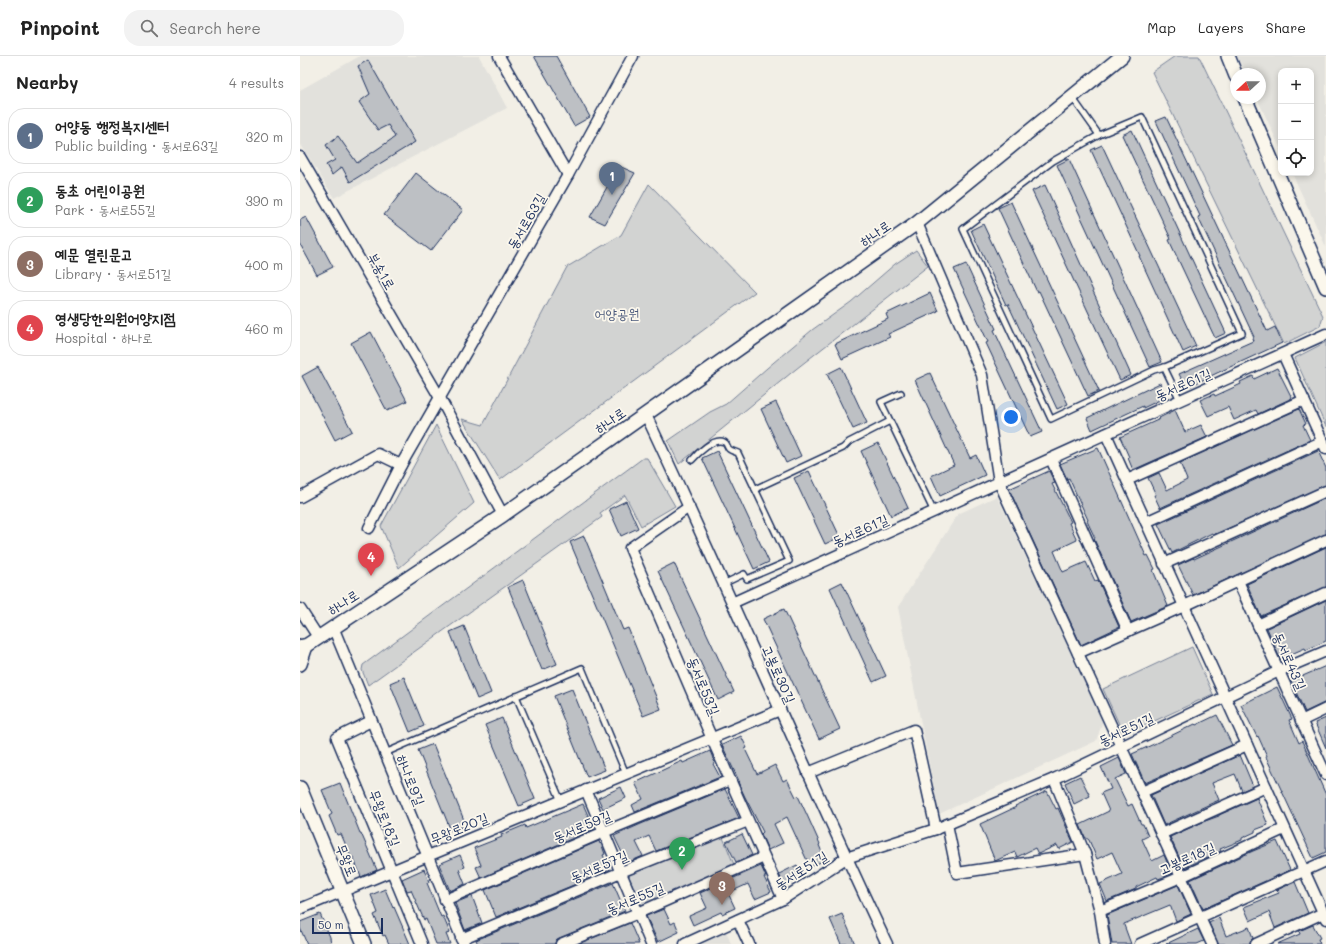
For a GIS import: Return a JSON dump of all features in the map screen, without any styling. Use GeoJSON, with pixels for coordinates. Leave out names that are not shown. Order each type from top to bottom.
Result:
{"type":"FeatureCollection","features":[{"type":"Feature","properties":{"kind":"street"},"geometry":{"type":"LineString","coordinates":[[499,56],[568,175]]}},
{"type":"Feature","properties":{"kind":"street","name":"동서로63길"},"geometry":{"type":"LineString","coordinates":[[440,398],[568,175],[633,56]]}},
{"type":"Feature","properties":{"kind":"street","name":"하나로"},"geometry":{"type":"LineString","coordinates":[[302,647],[503,516],[917,223],[1122,56]]}},
{"type":"Feature","properties":{"kind":"street"},"geometry":{"type":"LineString","coordinates":[[1228,56],[1233,68]]}},
{"type":"Feature","properties":{"kind":"street"},"geometry":{"type":"LineString","coordinates":[[1248,104],[1326,287]]}},
{"type":"Feature","properties":{"kind":"street","name":"부송1로"},"geometry":{"type":"LineString","coordinates":[[300,157],[440,398],[503,516]]}},
{"type":"Feature","properties":{"kind":"street"},"geometry":{"type":"LineString","coordinates":[[917,223],[982,375],[999,482],[1212,944]]}},
{"type":"Feature","properties":{"kind":"street","name":"동서로61길"},"geometry":{"type":"LineString","coordinates":[[732,603],[1326,334]]}},
{"type":"Feature","properties":{"kind":"street"},"geometry":{"type":"LineString","coordinates":[[1146,522],[1324,445],[1283,354]]}},
{"type":"Feature","properties":{"kind":"street"},"geometry":{"type":"LineString","coordinates":[[369,528],[401,465],[440,398]]}},
{"type":"Feature","properties":{"kind":"street"},"geometry":{"type":"LineString","coordinates":[[1127,480],[1304,400]]}},
{"type":"Feature","properties":{"kind":"street","name":"고봉로30길"},"geometry":{"type":"LineString","coordinates":[[646,415],[689,507],[846,858],[887,944]]}},
{"type":"Feature","properties":{"kind":"street"},"geometry":{"type":"LineString","coordinates":[[1106,434],[1226,697],[1284,829],[1325,916],[1256,944]]}},
{"type":"Feature","properties":{"kind":"street"},"geometry":{"type":"LineString","coordinates":[[300,497],[378,454],[401,465]]}},
{"type":"Feature","properties":{"kind":"street"},"geometry":{"type":"LineString","coordinates":[[1051,459],[1128,631]]}},
{"type":"Feature","properties":{"kind":"street"},"geometry":{"type":"LineString","coordinates":[[1164,564],[1326,491]]}},
{"type":"Feature","properties":{"kind":"street","name":"동서로53길"},"geometry":{"type":"LineString","coordinates":[[689,507],[630,548],[783,899]]}},
{"type":"Feature","properties":{"kind":"street"},"geometry":{"type":"LineString","coordinates":[[1078,652],[1184,606],[1326,540]]}},
{"type":"Feature","properties":{"kind":"street","name":"동서로43길"},"geometry":{"type":"LineString","coordinates":[[1238,581],[1301,720],[1323,760],[1326,775]]}},
{"type":"Feature","properties":{"kind":"street"},"geometry":{"type":"LineString","coordinates":[[1258,625],[1326,594]]}},
{"type":"Feature","properties":{"kind":"street"},"geometry":{"type":"LineString","coordinates":[[300,609],[318,637]]}},
{"type":"Feature","properties":{"kind":"street","name":"하나로9길"},"geometry":{"type":"LineString","coordinates":[[333,627],[462,942]]}},
{"type":"Feature","properties":{"kind":"street"},"geometry":{"type":"LineString","coordinates":[[300,664],[302,647]]}},
{"type":"Feature","properties":{"kind":"street","name":"동서로51길"},"geometry":{"type":"LineString","coordinates":[[685,944],[783,899],[846,858],[936,829],[1054,778],[1279,671],[1326,651]]}},
{"type":"Feature","properties":{"kind":"street"},"geometry":{"type":"LineString","coordinates":[[1301,720],[1326,709]]}},
{"type":"Feature","properties":{"kind":"street","name":"무왕로20길"},"geometry":{"type":"LineString","coordinates":[[300,909],[780,710]]}},
{"type":"Feature","properties":{"kind":"street","name":"무왕로18길"},"geometry":{"type":"LineString","coordinates":[[371,721],[336,738],[422,944]]}},
{"type":"Feature","properties":{"kind":"street"},"geometry":{"type":"LineString","coordinates":[[808,773],[914,730],[936,829]]}},
{"type":"Feature","properties":{"kind":"street"},"geometry":{"type":"LineString","coordinates":[[1142,792],[1247,745]]}},
{"type":"Feature","properties":{"kind":"street"},"geometry":{"type":"LineString","coordinates":[[1054,778],[1085,854],[1100,912],[1105,944]]}},
{"type":"Feature","properties":{"kind":"street","name":"동서로59길"},"geometry":{"type":"LineString","coordinates":[[445,900],[730,780]]}},
{"type":"Feature","properties":{"kind":"street"},"geometry":{"type":"LineString","coordinates":[[1161,834],[1266,787]]}},
{"type":"Feature","properties":{"kind":"street","name":"무왕로"},"geometry":{"type":"LineString","coordinates":[[300,788],[364,944]]}},
{"type":"Feature","properties":{"kind":"street"},"geometry":{"type":"LineString","coordinates":[[586,790],[651,944]]}},
{"type":"Feature","properties":{"kind":"street","name":"동서로57길"},"geometry":{"type":"LineString","coordinates":[[462,942],[621,872],[748,821]]}},
{"type":"Feature","properties":{"kind":"street"},"geometry":{"type":"LineString","coordinates":[[946,824],[957,873],[1085,854]]}},
{"type":"Feature","properties":{"kind":"street","name":"고봉로18길"},"geometry":{"type":"LineString","coordinates":[[1100,912],[1181,877],[1284,829]]}},
{"type":"Feature","properties":{"kind":"street","name":"동서로55길"},"geometry":{"type":"LineString","coordinates":[[561,944],[638,913],[764,857]]}},
{"type":"Feature","properties":{"kind":"street"},"geometry":{"type":"LineString","coordinates":[[1140,944],[1326,861]]}},
{"type":"Feature","properties":{"kind":"street"},"geometry":{"type":"LineString","coordinates":[[738,920],[749,944]]}},
{"type":"Feature","properties":{"kind":"lane"},"geometry":{"type":"LineString","coordinates":[[1072,97],[1100,135]]}},
{"type":"Feature","properties":{"kind":"lane"},"geometry":{"type":"LineString","coordinates":[[1142,117],[1242,333],[1164,367],[1154,370],[1050,419],[963,229],[1053,161],[1100,135],[1142,117]]}},
{"type":"Feature","properties":{"kind":"lane"},"geometry":{"type":"LineString","coordinates":[[1164,367],[1180,400]]}},
{"type":"Feature","properties":{"kind":"lane"},"geometry":{"type":"LineString","coordinates":[[901,393],[881,402],[934,512]]}},
{"type":"Feature","properties":{"kind":"lane"},"geometry":{"type":"LineString","coordinates":[[755,489],[843,448],[849,442],[890,422]]}},
{"type":"Feature","properties":{"kind":"lane"},"geometry":{"type":"LineString","coordinates":[[692,460],[696,454],[719,440],[723,441],[730,450],[738,453],[789,561],[747,579],[744,574],[723,584]]}},
{"type":"Feature","properties":{"kind":"lane"},"geometry":{"type":"LineString","coordinates":[[385,753],[582,668],[626,774]]}},
{"type":"Feature","properties":{"kind":"lane"},"geometry":{"type":"LineString","coordinates":[[516,696],[561,801]]}},
{"type":"Feature","properties":{"kind":"shaded area"},"geometry":{"type":"Polygon","coordinates":[[[360,56],[479,56],[507,108],[334,198],[300,143],[300,90],[360,56]]]}},
{"type":"Feature","properties":{"kind":"shaded area"},"geometry":{"type":"Polygon","coordinates":[[[1237,56],[1326,56],[1326,247],[1293,176],[1314,176],[1314,68],[1278,68],[1278,144],[1260,104],[1266,104],[1266,68],[1243,68],[1237,56]]]}},
{"type":"Feature","properties":{"kind":"shaded area"},"geometry":{"type":"Polygon","coordinates":[[[997,496],[1103,721],[1096,741],[939,814],[898,607],[958,514],[997,496]]]}},
{"type":"Feature","properties":{"kind":"shaded area"},"geometry":{"type":"Polygon","coordinates":[[[725,928],[731,944],[690,944],[725,928]]]}},
{"type":"Feature","properties":{"kind":"green space"},"geometry":{"type":"Polygon","coordinates":[[[1175,56],[1199,56],[1323,316],[1320,326],[1284,344],[1152,72],[1175,56]]]}},
{"type":"Feature","properties":{"kind":"green space","name":"어양공원"},"geometry":{"type":"Polygon","coordinates":[[[649,184],[755,292],[500,480],[462,419],[483,425],[567,267],[621,235],[649,184]]]}},
{"type":"Feature","properties":{"kind":"green space"},"geometry":{"type":"Polygon","coordinates":[[[916,250],[928,266],[796,369],[679,464],[668,441],[710,412],[726,404],[812,330],[851,302],[895,264],[916,250]]]}},
{"type":"Feature","properties":{"kind":"green space"},"geometry":{"type":"Polygon","coordinates":[[[1326,342],[1326,427],[1295,358],[1326,342]]]}},
{"type":"Feature","properties":{"kind":"green space"},"geometry":{"type":"Polygon","coordinates":[[[436,425],[474,503],[399,568],[381,526],[436,425]]]}},
{"type":"Feature","properties":{"kind":"green space"},"geometry":{"type":"Polygon","coordinates":[[[643,458],[647,458],[675,506],[641,526],[625,495],[600,513],[602,517],[368,685],[362,670],[363,665],[643,458]]]}},
{"type":"Feature","properties":{"kind":"green space"},"geometry":{"type":"Polygon","coordinates":[[[1192,647],[1213,694],[1124,735],[1103,689],[1192,647]]]}},
{"type":"Feature","properties":{"kind":"green space"},"geometry":{"type":"Polygon","coordinates":[[[722,835],[735,867],[641,906],[628,874],[722,835]]]}},
{"type":"Feature","properties":{"kind":"building"},"geometry":{"type":"Polygon","coordinates":[[[534,56],[556,56],[590,117],[574,126],[534,56]]]}},
{"type":"Feature","properties":{"kind":"building"},"geometry":{"type":"Polygon","coordinates":[[[368,60],[415,142],[350,182],[342,167],[332,175],[326,165],[335,160],[326,145],[338,136],[357,163],[395,137],[388,125],[378,130],[359,102],[370,94],[358,66],[368,60]]]}},
{"type":"Feature","properties":{"kind":"building"},"geometry":{"type":"Polygon","coordinates":[[[1166,117],[1267,331],[1275,327],[1282,343],[1186,388],[1179,374],[1253,341],[1252,338],[1254,337],[1198,217],[1200,216],[1156,121],[1166,117]]]}},
{"type":"Feature","properties":{"kind":"building"},"geometry":{"type":"Polygon","coordinates":[[[1132,130],[1226,333],[1215,338],[1169,240],[1171,239],[1122,135],[1132,130]]]}},
{"type":"Feature","properties":{"kind":"building"},"geometry":{"type":"Polygon","coordinates":[[[1102,145],[1196,346],[1183,352],[1091,150],[1102,145]]]}},
{"type":"Feature","properties":{"kind":"building"},"geometry":{"type":"Polygon","coordinates":[[[1069,159],[1162,362],[1150,367],[1057,165],[1069,159]]]}},
{"type":"Feature","properties":{"kind":"building"},"geometry":{"type":"Polygon","coordinates":[[[619,166],[635,173],[605,224],[590,217],[619,166]]]}},
{"type":"Feature","properties":{"kind":"building"},"geometry":{"type":"Polygon","coordinates":[[[416,173],[463,210],[431,251],[384,215],[416,173]]]}},
{"type":"Feature","properties":{"kind":"building"},"geometry":{"type":"Polygon","coordinates":[[[1045,185],[1131,375],[1120,380],[1032,191],[1045,185]]]}},
{"type":"Feature","properties":{"kind":"building"},"geometry":{"type":"Polygon","coordinates":[[[1011,202],[1099,391],[1088,396],[998,208],[1011,202]]]}},
{"type":"Feature","properties":{"kind":"building"},"geometry":{"type":"Polygon","coordinates":[[[306,217],[333,267],[317,275],[300,244],[300,220],[306,217]]]}},
{"type":"Feature","properties":{"kind":"building"},"geometry":{"type":"Polygon","coordinates":[[[983,224],[1068,404],[1057,409],[1008,304],[1006,305],[971,230],[983,224]]]}},
{"type":"Feature","properties":{"kind":"building"},"geometry":{"type":"Polygon","coordinates":[[[966,264],[996,329],[994,330],[1042,432],[1030,437],[986,343],[988,342],[954,269],[966,264]]]}},
{"type":"Feature","properties":{"kind":"building"},"geometry":{"type":"Polygon","coordinates":[[[930,293],[938,311],[888,334],[890,337],[842,359],[835,344],[888,319],[886,314],[930,293]]]}},
{"type":"Feature","properties":{"kind":"building"},"geometry":{"type":"Polygon","coordinates":[[[371,332],[407,401],[387,411],[351,343],[371,332]]]}},
{"type":"Feature","properties":{"kind":"building"},"geometry":{"type":"Polygon","coordinates":[[[318,367],[352,431],[335,440],[302,376],[318,367]]]}},
{"type":"Feature","properties":{"kind":"building"},"geometry":{"type":"Polygon","coordinates":[[[841,367],[867,423],[853,429],[827,374],[841,367]]]}},
{"type":"Feature","properties":{"kind":"building"},"geometry":{"type":"Polygon","coordinates":[[[1277,368],[1292,398],[1258,414],[1256,410],[1234,420],[1228,407],[1208,416],[1200,400],[1214,394],[1215,396],[1241,384],[1240,382],[1253,376],[1254,379],[1277,368]]]}},
{"type":"Feature","properties":{"kind":"building"},"geometry":{"type":"Polygon","coordinates":[[[930,373],[970,458],[976,455],[985,475],[940,496],[931,476],[954,465],[915,380],[930,373]]]}},
{"type":"Feature","properties":{"kind":"building"},"geometry":{"type":"Polygon","coordinates":[[[1160,383],[1166,397],[1092,430],[1087,418],[1160,383]]]}},
{"type":"Feature","properties":{"kind":"building"},"geometry":{"type":"Polygon","coordinates":[[[776,402],[801,456],[786,463],[761,409],[776,402]]]}},
{"type":"Feature","properties":{"kind":"building"},"geometry":{"type":"Polygon","coordinates":[[[1299,409],[1306,424],[1303,425],[1310,440],[1160,508],[1148,478],[1159,473],[1167,490],[1187,480],[1180,463],[1299,409]]]}},
{"type":"Feature","properties":{"kind":"building"},"geometry":{"type":"Polygon","coordinates":[[[1175,410],[1185,432],[1201,425],[1207,437],[1133,470],[1120,437],[1160,419],[1159,418],[1175,410]]]}},
{"type":"Feature","properties":{"kind":"building"},"geometry":{"type":"Polygon","coordinates":[[[878,443],[908,508],[891,516],[861,451],[878,443]]]}},
{"type":"Feature","properties":{"kind":"building"},"geometry":{"type":"Polygon","coordinates":[[[1098,448],[1146,556],[1148,555],[1155,569],[1153,570],[1168,606],[1131,622],[1094,539],[1095,538],[1087,521],[1088,520],[1069,478],[1067,479],[1060,464],[1098,448]]]}},
{"type":"Feature","properties":{"kind":"building"},"geometry":{"type":"Polygon","coordinates":[[[717,451],[769,562],[754,569],[702,458],[717,451]]]}},
{"type":"Feature","properties":{"kind":"building"},"geometry":{"type":"Polygon","coordinates":[[[1318,451],[1326,468],[1326,485],[1213,535],[1212,533],[1172,553],[1158,524],[1318,451]]]}},
{"type":"Feature","properties":{"kind":"building"},"geometry":{"type":"Polygon","coordinates":[[[809,471],[840,537],[825,544],[794,478],[809,471]]]}},
{"type":"Feature","properties":{"kind":"building"},"geometry":{"type":"Polygon","coordinates":[[[1049,471],[1055,483],[1052,484],[1071,522],[1069,523],[1077,540],[1054,551],[1063,572],[1086,562],[1095,581],[1098,580],[1119,627],[1081,645],[1009,489],[1049,471]]]}},
{"type":"Feature","properties":{"kind":"building"},"geometry":{"type":"Polygon","coordinates":[[[1326,498],[1326,534],[1193,595],[1178,565],[1326,498]]]}},
{"type":"Feature","properties":{"kind":"building"},"geometry":{"type":"Polygon","coordinates":[[[626,501],[638,528],[621,536],[609,509],[626,501]]]}},
{"type":"Feature","properties":{"kind":"building"},"geometry":{"type":"Polygon","coordinates":[[[584,536],[623,630],[628,628],[661,709],[643,716],[570,542],[584,536]]]}},
{"type":"Feature","properties":{"kind":"building"},"geometry":{"type":"Polygon","coordinates":[[[1326,547],[1326,587],[1261,616],[1247,584],[1326,547]]]}},
{"type":"Feature","properties":{"kind":"building"},"geometry":{"type":"Polygon","coordinates":[[[674,563],[734,692],[718,700],[658,571],[674,563]]]}},
{"type":"Feature","properties":{"kind":"building"},"geometry":{"type":"Polygon","coordinates":[[[523,580],[557,664],[542,670],[508,587],[523,580]]]}},
{"type":"Feature","properties":{"kind":"building"},"geometry":{"type":"Polygon","coordinates":[[[842,582],[886,676],[873,682],[830,588],[842,582]]]}},
{"type":"Feature","properties":{"kind":"building"},"geometry":{"type":"Polygon","coordinates":[[[1326,600],[1326,641],[1280,659],[1267,628],[1326,600]]]}},
{"type":"Feature","properties":{"kind":"building"},"geometry":{"type":"Polygon","coordinates":[[[784,609],[840,729],[819,739],[763,619],[784,609]]]}},
{"type":"Feature","properties":{"kind":"building"},"geometry":{"type":"Polygon","coordinates":[[[464,626],[491,693],[477,699],[450,632],[464,626]]]}},
{"type":"Feature","properties":{"kind":"building"},"geometry":{"type":"Polygon","coordinates":[[[1326,666],[1326,702],[1305,712],[1291,681],[1326,666]]]}},
{"type":"Feature","properties":{"kind":"building"},"geometry":{"type":"Polygon","coordinates":[[[404,677],[424,726],[410,732],[390,683],[404,677]]]}},
{"type":"Feature","properties":{"kind":"building"},"geometry":{"type":"Polygon","coordinates":[[[1277,687],[1292,719],[1289,720],[1299,743],[1302,741],[1326,795],[1326,852],[1313,858],[1266,757],[1267,756],[1258,736],[1257,737],[1241,705],[1277,687]]]}},
{"type":"Feature","properties":{"kind":"building"},"geometry":{"type":"Polygon","coordinates":[[[572,689],[605,770],[587,777],[554,696],[572,689]]]}},
{"type":"Feature","properties":{"kind":"building"},"geometry":{"type":"Polygon","coordinates":[[[1217,715],[1232,745],[1145,783],[1132,754],[1217,715]]]}},
{"type":"Feature","properties":{"kind":"building"},"geometry":{"type":"Polygon","coordinates":[[[502,718],[535,799],[519,806],[485,725],[502,718]]]}},
{"type":"Feature","properties":{"kind":"building"},"geometry":{"type":"Polygon","coordinates":[[[1326,718],[1326,748],[1315,723],[1326,718]]]}},
{"type":"Feature","properties":{"kind":"building"},"geometry":{"type":"Polygon","coordinates":[[[741,736],[747,748],[745,749],[757,774],[775,765],[783,781],[787,779],[796,797],[798,796],[807,815],[820,844],[819,845],[825,860],[810,867],[787,817],[774,824],[783,843],[768,850],[761,834],[763,832],[745,797],[722,745],[741,736]]]}},
{"type":"Feature","properties":{"kind":"building"},"geometry":{"type":"Polygon","coordinates":[[[433,744],[466,825],[451,831],[418,750],[433,744]]]}},
{"type":"Feature","properties":{"kind":"building"},"geometry":{"type":"Polygon","coordinates":[[[710,751],[715,763],[713,764],[720,777],[635,812],[632,805],[643,799],[635,783],[682,761],[683,763],[710,751]]]}},
{"type":"Feature","properties":{"kind":"building"},"geometry":{"type":"Polygon","coordinates":[[[1240,755],[1253,786],[1242,791],[1235,774],[1212,783],[1219,800],[1164,825],[1151,795],[1240,755]]]}},
{"type":"Feature","properties":{"kind":"building"},"geometry":{"type":"Polygon","coordinates":[[[1119,758],[1126,774],[1115,779],[1128,806],[1132,804],[1141,824],[1143,824],[1148,836],[1142,839],[1152,861],[1164,855],[1172,874],[1158,879],[1157,877],[1136,887],[1136,889],[1107,901],[1100,884],[1122,874],[1112,852],[1097,859],[1089,840],[1085,837],[1080,825],[1109,811],[1101,793],[1111,789],[1101,767],[1119,758]]]}},
{"type":"Feature","properties":{"kind":"building"},"geometry":{"type":"Polygon","coordinates":[[[1080,776],[1090,796],[1074,804],[1065,783],[1080,776]]]}},
{"type":"Feature","properties":{"kind":"building"},"geometry":{"type":"Polygon","coordinates":[[[340,783],[377,870],[361,877],[341,834],[337,835],[329,816],[332,814],[322,790],[340,783]]]}},
{"type":"Feature","properties":{"kind":"building"},"geometry":{"type":"Polygon","coordinates":[[[621,787],[626,798],[603,809],[598,798],[621,787]]]}},
{"type":"Feature","properties":{"kind":"building"},"geometry":{"type":"Polygon","coordinates":[[[725,789],[739,818],[656,851],[649,836],[636,842],[643,856],[627,863],[614,836],[725,789]]]}},
{"type":"Feature","properties":{"kind":"building"},"geometry":{"type":"Polygon","coordinates":[[[1047,791],[1056,809],[1058,808],[1073,842],[1059,849],[1057,845],[1038,854],[1035,848],[1017,857],[1015,852],[995,861],[980,824],[1047,791]]]}},
{"type":"Feature","properties":{"kind":"building"},"geometry":{"type":"Polygon","coordinates":[[[1257,798],[1268,825],[1255,830],[1255,832],[1242,838],[1242,840],[1220,849],[1221,851],[1184,868],[1170,837],[1257,798]]]}},
{"type":"Feature","properties":{"kind":"building"},"geometry":{"type":"Polygon","coordinates":[[[583,804],[594,829],[481,878],[476,867],[481,865],[474,848],[502,837],[501,835],[525,825],[526,828],[583,804]]]}},
{"type":"Feature","properties":{"kind":"building"},"geometry":{"type":"Polygon","coordinates":[[[742,834],[752,855],[736,862],[726,842],[742,834]]]}},
{"type":"Feature","properties":{"kind":"building"},"geometry":{"type":"Polygon","coordinates":[[[599,841],[605,854],[603,855],[610,870],[496,917],[485,890],[599,841]]]}},
{"type":"Feature","properties":{"kind":"building"},"geometry":{"type":"Polygon","coordinates":[[[1277,841],[1290,870],[1203,909],[1190,880],[1277,841]]]}},
{"type":"Feature","properties":{"kind":"building"},"geometry":{"type":"Polygon","coordinates":[[[460,855],[465,867],[459,869],[465,884],[450,891],[439,864],[460,855]]]}},
{"type":"Feature","properties":{"kind":"building"},"geometry":{"type":"Polygon","coordinates":[[[797,865],[803,877],[784,886],[779,874],[797,865]]]}},
{"type":"Feature","properties":{"kind":"building"},"geometry":{"type":"Polygon","coordinates":[[[761,866],[771,892],[755,899],[748,884],[728,893],[735,908],[722,914],[721,912],[693,925],[689,916],[707,908],[700,893],[761,866]]]}},
{"type":"Feature","properties":{"kind":"building"},"geometry":{"type":"Polygon","coordinates":[[[424,869],[429,882],[427,883],[441,917],[443,916],[450,933],[446,934],[450,944],[436,944],[426,919],[424,920],[411,890],[407,891],[402,879],[424,869]]]}},
{"type":"Feature","properties":{"kind":"building"},"geometry":{"type":"Polygon","coordinates":[[[1295,882],[1308,913],[1275,928],[1269,912],[1250,921],[1244,907],[1279,893],[1277,890],[1295,882]]]}},
{"type":"Feature","properties":{"kind":"building"},"geometry":{"type":"Polygon","coordinates":[[[613,883],[625,911],[559,938],[556,940],[555,944],[478,944],[476,940],[613,883]]]}},
{"type":"Feature","properties":{"kind":"building"},"geometry":{"type":"Polygon","coordinates":[[[1178,885],[1191,914],[1176,921],[1170,905],[1124,924],[1131,944],[1112,944],[1107,915],[1178,885]]]}},
{"type":"Feature","properties":{"kind":"building"},"geometry":{"type":"Polygon","coordinates":[[[385,889],[410,944],[389,944],[385,935],[383,936],[374,915],[378,913],[371,895],[385,889]]]}},
{"type":"Feature","properties":{"kind":"building"},"geometry":{"type":"Polygon","coordinates":[[[472,896],[482,923],[465,930],[455,903],[472,896]]]}},
{"type":"Feature","properties":{"kind":"building"},"geometry":{"type":"Polygon","coordinates":[[[664,909],[671,924],[675,922],[679,932],[658,942],[646,916],[664,909]]]}},
{"type":"Feature","properties":{"kind":"building"},"geometry":{"type":"Polygon","coordinates":[[[320,914],[330,937],[331,944],[307,944],[300,928],[300,922],[320,914]]]}},
{"type":"Feature","properties":{"kind":"building"},"geometry":{"type":"Polygon","coordinates":[[[842,914],[855,944],[841,944],[830,919],[842,914]]]}},
{"type":"Feature","properties":{"kind":"building"},"geometry":{"type":"Polygon","coordinates":[[[1219,918],[1226,936],[1249,927],[1253,938],[1250,941],[1250,944],[1218,944],[1209,923],[1219,918]]]}},
{"type":"Feature","properties":{"kind":"building"},"geometry":{"type":"Polygon","coordinates":[[[630,923],[639,944],[578,944],[630,923]]]}},
{"type":"Feature","properties":{"kind":"building"},"geometry":{"type":"Polygon","coordinates":[[[1313,925],[1320,938],[1318,939],[1320,944],[1277,944],[1300,934],[1299,931],[1313,925]]]}},
{"type":"Feature","properties":{"kind":"building"},"geometry":{"type":"Polygon","coordinates":[[[1198,929],[1204,941],[1197,944],[1166,944],[1198,929]]]}},
{"type":"Feature","properties":{"kind":"place","name":"어양동 행정복지센터"},"geometry":{"type":"Point","coordinates":[612,195]}},
{"type":"Feature","properties":{"kind":"place","name":"영생당한의원어양지점"},"geometry":{"type":"Point","coordinates":[371,576]}},
{"type":"Feature","properties":{"kind":"place","name":"동초 어린이공원"},"geometry":{"type":"Point","coordinates":[682,870]}},
{"type":"Feature","properties":{"kind":"place","name":"예문 열린문고"},"geometry":{"type":"Point","coordinates":[722,905]}}]}
